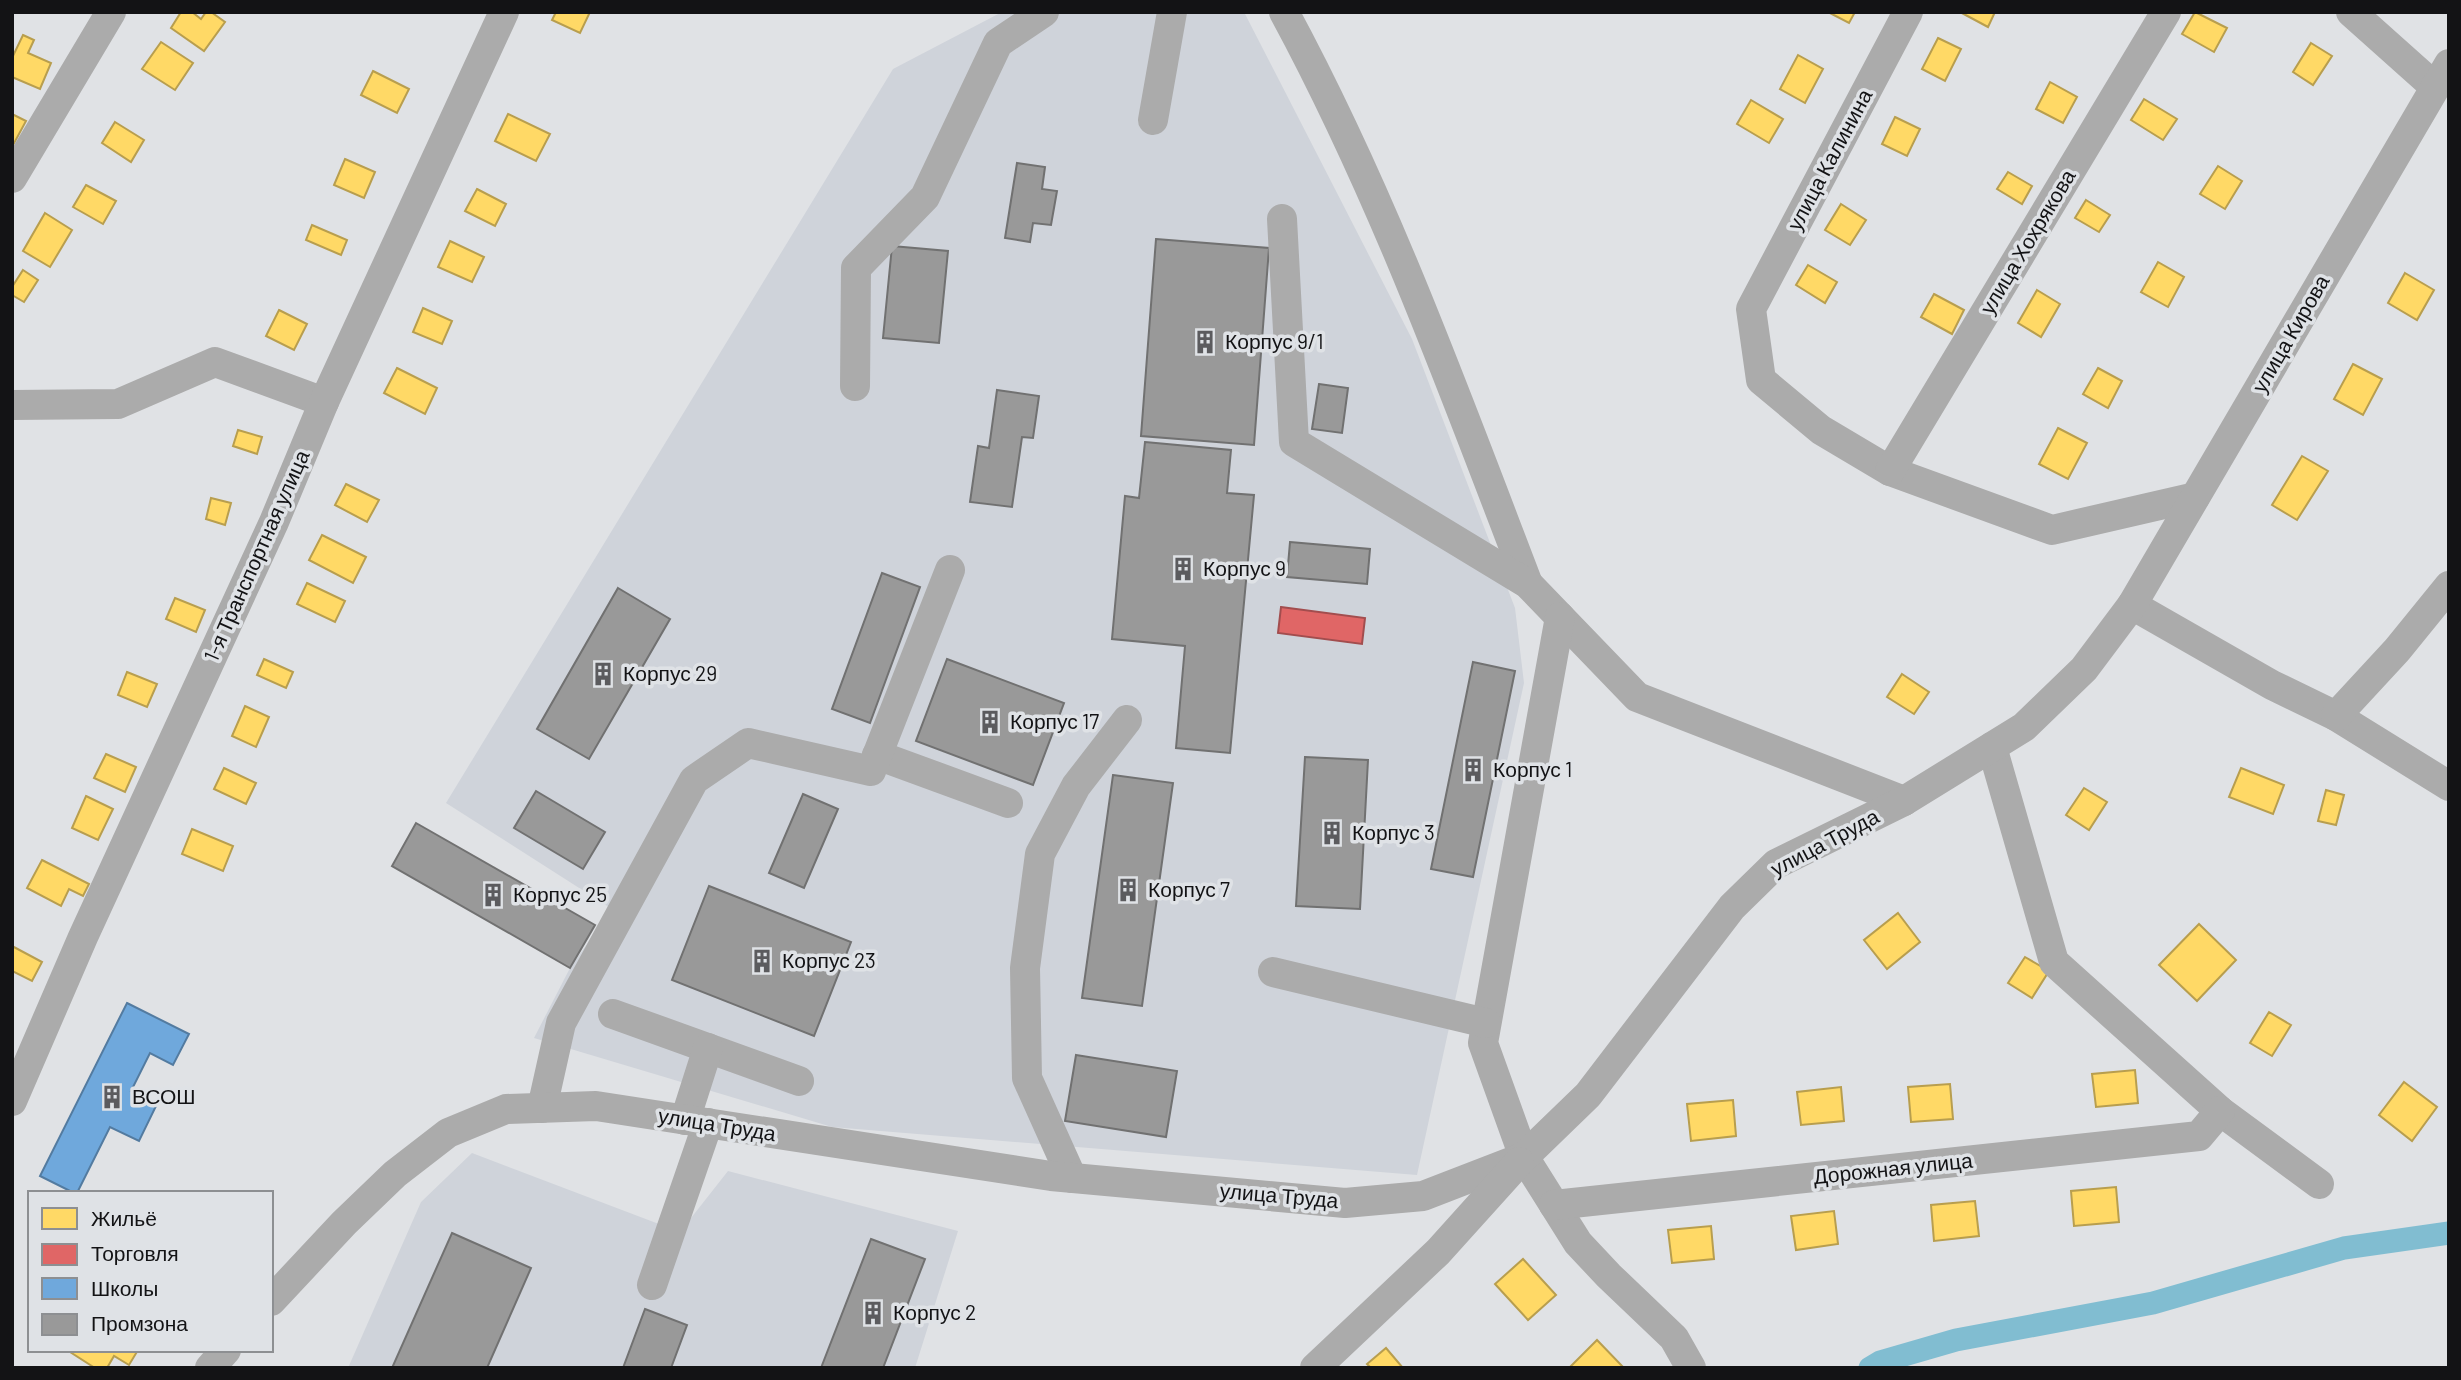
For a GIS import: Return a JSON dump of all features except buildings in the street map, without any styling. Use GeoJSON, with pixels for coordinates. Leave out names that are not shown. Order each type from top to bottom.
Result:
{"type":"FeatureCollection","features":[{"type":"Feature","properties":{"kind":"street"},"geometry":{"type":"LineString","coordinates":[[12,178],[111,12]]}},
{"type":"Feature","properties":{"kind":"street","name":"1-я Транспортная улица"},"geometry":{"type":"LineString","coordinates":[[12,1101],[83,937],[274,522],[324,402],[504,12]]}},
{"type":"Feature","properties":{"kind":"street"},"geometry":{"type":"LineString","coordinates":[[855,386],[856,268],[926,197],[998,43],[1044,12]]}},
{"type":"Feature","properties":{"kind":"street"},"geometry":{"type":"LineString","coordinates":[[1153,120],[1172,12]]}},
{"type":"Feature","properties":{"kind":"street"},"geometry":{"type":"LineString","coordinates":[[1284,12],[1324,86],[1427,320],[1528,584]]}},
{"type":"Feature","properties":{"kind":"street","name":"улица Калинина"},"geometry":{"type":"LineString","coordinates":[[1890,471],[1821,430],[1762,380],[1751,309],[1908,12]]}},
{"type":"Feature","properties":{"kind":"street","name":"улица Хохрякова"},"geometry":{"type":"LineString","coordinates":[[1890,471],[2166,12]]}},
{"type":"Feature","properties":{"kind":"street"},"geometry":{"type":"LineString","coordinates":[[2351,12],[2442,75]]}},
{"type":"Feature","properties":{"kind":"street","name":"улица Кирова"},"geometry":{"type":"LineString","coordinates":[[2132,605],[2442,75]]}},
{"type":"Feature","properties":{"kind":"street"},"geometry":{"type":"LineString","coordinates":[[1282,219],[1294,442],[1528,584],[1637,697],[1904,801]]}},
{"type":"Feature","properties":{"kind":"street"},"geometry":{"type":"LineString","coordinates":[[12,405],[118,404],[215,362],[324,402]]}},
{"type":"Feature","properties":{"kind":"street"},"geometry":{"type":"LineString","coordinates":[[1890,471],[2052,530],[2196,497]]}},
{"type":"Feature","properties":{"kind":"street"},"geometry":{"type":"LineString","coordinates":[[542,1108],[561,1023],[694,780],[748,743],[871,771],[950,570]]}},
{"type":"Feature","properties":{"kind":"street"},"geometry":{"type":"LineString","coordinates":[[2336,716],[2397,650],[2449,586]]}},
{"type":"Feature","properties":{"kind":"street"},"geometry":{"type":"LineString","coordinates":[[2132,605],[2272,685],[2336,716],[2449,786]]}},
{"type":"Feature","properties":{"kind":"street","name":"улица Труда"},"geometry":{"type":"LineString","coordinates":[[273,1299],[344,1223],[395,1174],[448,1133],[506,1109],[596,1106],[1072,1178],[1345,1203],[1423,1196],[1524,1157],[1588,1095],[1732,907],[1776,864],[1904,801],[2024,727],[2084,669],[2132,605]]}},
{"type":"Feature","properties":{"kind":"street"},"geometry":{"type":"LineString","coordinates":[[1560,617],[1483,1044],[1524,1157],[1578,1243],[1674,1338],[1691,1368]]}},
{"type":"Feature","properties":{"kind":"street"},"geometry":{"type":"LineString","coordinates":[[1072,1178],[1027,1078],[1025,968],[1040,854],[1076,786],[1127,720]]}},
{"type":"Feature","properties":{"kind":"street"},"geometry":{"type":"LineString","coordinates":[[1992,747],[2054,962],[2220,1111],[2319,1184]]}},
{"type":"Feature","properties":{"kind":"street"},"geometry":{"type":"LineString","coordinates":[[877,755],[1008,803]]}},
{"type":"Feature","properties":{"kind":"street"},"geometry":{"type":"LineString","coordinates":[[1273,972],[1486,1023]]}},
{"type":"Feature","properties":{"kind":"street"},"geometry":{"type":"LineString","coordinates":[[613,1014],[799,1081]]}},
{"type":"Feature","properties":{"kind":"street"},"geometry":{"type":"LineString","coordinates":[[652,1285],[696,1122],[708,1048]]}},
{"type":"Feature","properties":{"kind":"street","name":"Дорожная улица"},"geometry":{"type":"LineString","coordinates":[[1554,1205],[2199,1136],[2220,1111]]}},
{"type":"Feature","properties":{"kind":"street"},"geometry":{"type":"LineString","coordinates":[[1315,1368],[1438,1252],[1524,1157]]}},
{"type":"Feature","properties":{"kind":"street"},"geometry":{"type":"LineString","coordinates":[[210,1368],[224,1352]]}},
{"type":"Feature","properties":{"kind":"shaded area"},"geometry":{"type":"Polygon","coordinates":[[[1002,12],[1244,12],[1412,339],[1515,608],[1524,683],[1417,1175],[832,1127],[534,1038],[570,968],[612,909],[446,803],[893,69],[1002,12]]]}},
{"type":"Feature","properties":{"kind":"shaded area"},"geometry":{"type":"Polygon","coordinates":[[[472,1153],[680,1232],[728,1171],[958,1231],[915,1368],[348,1368],[421,1202],[472,1153]]]}},
{"type":"Feature","properties":{"kind":"waterway"},"geometry":{"type":"LineString","coordinates":[[1870,1368],[1880,1362],[1956,1340],[2153,1303],[2344,1248],[2449,1233]]}},
{"type":"Feature","properties":{"kind":"place","name":"Корпус 9/1"},"geometry":{"type":"Point","coordinates":[1205,342]}},
{"type":"Feature","properties":{"kind":"place","name":"Корпус 9"},"geometry":{"type":"Point","coordinates":[1183,569]}},
{"type":"Feature","properties":{"kind":"place","name":"Корпус 29"},"geometry":{"type":"Point","coordinates":[603,674]}},
{"type":"Feature","properties":{"kind":"place","name":"Корпус 17"},"geometry":{"type":"Point","coordinates":[990,722]}},
{"type":"Feature","properties":{"kind":"place","name":"Корпус 1"},"geometry":{"type":"Point","coordinates":[1473,770]}},
{"type":"Feature","properties":{"kind":"place","name":"Корпус 3"},"geometry":{"type":"Point","coordinates":[1332,833]}},
{"type":"Feature","properties":{"kind":"place","name":"Корпус 7"},"geometry":{"type":"Point","coordinates":[1128,890]}},
{"type":"Feature","properties":{"kind":"place","name":"Корпус 25"},"geometry":{"type":"Point","coordinates":[493,895]}},
{"type":"Feature","properties":{"kind":"place","name":"Корпус 23"},"geometry":{"type":"Point","coordinates":[762,961]}},
{"type":"Feature","properties":{"kind":"place","name":"ВСОШ"},"geometry":{"type":"Point","coordinates":[112,1097]}},
{"type":"Feature","properties":{"kind":"place","name":"Корпус 2"},"geometry":{"type":"Point","coordinates":[873,1313]}}]}
